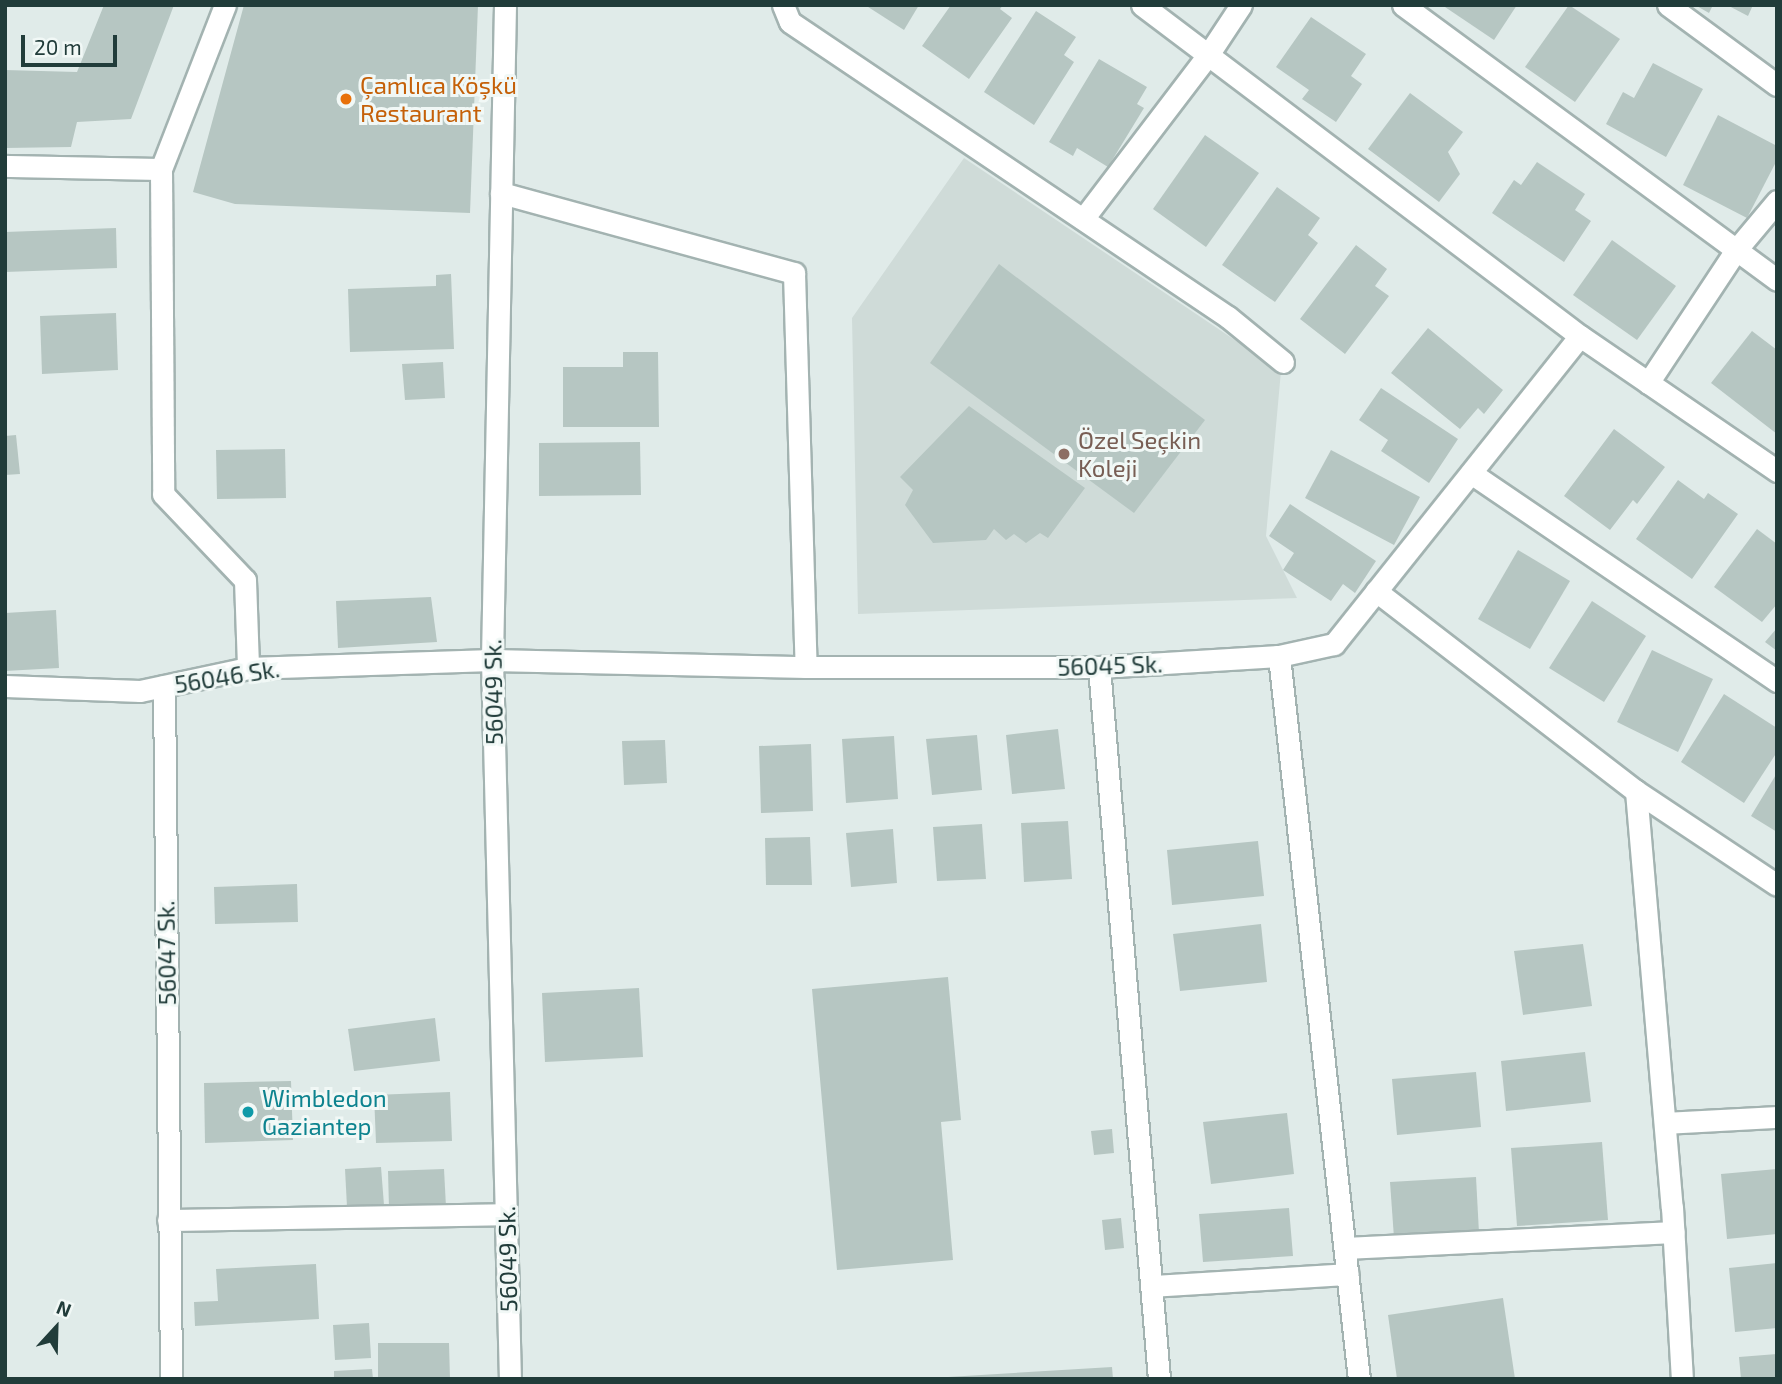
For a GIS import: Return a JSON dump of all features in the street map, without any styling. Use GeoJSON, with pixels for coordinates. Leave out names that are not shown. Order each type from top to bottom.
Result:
{"type":"FeatureCollection","features":[{"type":"Feature","properties":{"kind":"street"},"geometry":{"type":"LineString","coordinates":[[225,5],[161,169],[163,494],[245,580],[248,668]]}},
{"type":"Feature","properties":{"kind":"street","name":"56049 Sk."},"geometry":{"type":"LineString","coordinates":[[505,5],[492,660],[510,1379]]}},
{"type":"Feature","properties":{"kind":"street"},"geometry":{"type":"LineString","coordinates":[[783,5],[790,22],[1228,317],[1283,362]]}},
{"type":"Feature","properties":{"kind":"street"},"geometry":{"type":"LineString","coordinates":[[1142,5],[1580,336],[1777,471]]}},
{"type":"Feature","properties":{"kind":"street"},"geometry":{"type":"LineString","coordinates":[[1083,219],[1208,55],[1241,5]]}},
{"type":"Feature","properties":{"kind":"street"},"geometry":{"type":"LineString","coordinates":[[1403,5],[1777,280]]}},
{"type":"Feature","properties":{"kind":"street"},"geometry":{"type":"LineString","coordinates":[[1668,5],[1777,85]]}},
{"type":"Feature","properties":{"kind":"street"},"geometry":{"type":"LineString","coordinates":[[5,166],[161,169]]}},
{"type":"Feature","properties":{"kind":"street"},"geometry":{"type":"LineString","coordinates":[[501,193],[793,273],[806,667]]}},
{"type":"Feature","properties":{"kind":"street"},"geometry":{"type":"LineString","coordinates":[[1648,383],[1736,250],[1777,201]]}},
{"type":"Feature","properties":{"kind":"street","name":"56045 Sk."},"geometry":{"type":"LineString","coordinates":[[492,660],[806,667],[1099,667],[1279,656],[1334,644],[1580,336]]}},
{"type":"Feature","properties":{"kind":"street"},"geometry":{"type":"LineString","coordinates":[[1471,473],[1777,681]]}},
{"type":"Feature","properties":{"kind":"street"},"geometry":{"type":"LineString","coordinates":[[1376,591],[1636,791],[1777,885]]}},
{"type":"Feature","properties":{"kind":"street"},"geometry":{"type":"LineString","coordinates":[[1279,656],[1359,1379]]}},
{"type":"Feature","properties":{"kind":"street","name":"56046 Sk."},"geometry":{"type":"LineString","coordinates":[[5,686],[140,691],[248,668],[492,660]]}},
{"type":"Feature","properties":{"kind":"street"},"geometry":{"type":"LineString","coordinates":[[1099,667],[1159,1379]]}},
{"type":"Feature","properties":{"kind":"street","name":"56047 Sk."},"geometry":{"type":"LineString","coordinates":[[164,686],[171,1379]]}},
{"type":"Feature","properties":{"kind":"street"},"geometry":{"type":"LineString","coordinates":[[1636,791],[1674,1232],[1682,1379]]}},
{"type":"Feature","properties":{"kind":"street"},"geometry":{"type":"LineString","coordinates":[[1665,1123],[1777,1117]]}},
{"type":"Feature","properties":{"kind":"street"},"geometry":{"type":"LineString","coordinates":[[168,1220],[506,1214]]}},
{"type":"Feature","properties":{"kind":"street"},"geometry":{"type":"LineString","coordinates":[[1345,1248],[1674,1232]]}},
{"type":"Feature","properties":{"kind":"street"},"geometry":{"type":"LineString","coordinates":[[1152,1286],[1348,1274]]}},
{"type":"Feature","properties":{"kind":"shaded area","name":"Özel Seçkin Koleji"},"geometry":{"type":"Polygon","coordinates":[[[964,158],[1281,371],[1266,536],[1297,598],[858,614],[852,318],[964,158]]]}},
{"type":"Feature","properties":{"kind":"building"},"geometry":{"type":"Polygon","coordinates":[[[104,5],[174,5],[131,119],[77,122],[71,147],[5,148],[5,70],[77,72],[104,5]]]}},
{"type":"Feature","properties":{"kind":"building","name":"Çamlıca Köşkü Restaurant"},"geometry":{"type":"Polygon","coordinates":[[[244,5],[478,5],[470,213],[235,204],[193,192],[244,5]]]}},
{"type":"Feature","properties":{"kind":"building"},"geometry":{"type":"Polygon","coordinates":[[[865,5],[919,5],[904,30],[865,5]]]}},
{"type":"Feature","properties":{"kind":"building"},"geometry":{"type":"Polygon","coordinates":[[[951,5],[1003,5],[1000,9],[1012,18],[969,79],[922,46],[951,5]]]}},
{"type":"Feature","properties":{"kind":"building"},"geometry":{"type":"Polygon","coordinates":[[[1442,5],[1517,5],[1494,40],[1442,5]]]}},
{"type":"Feature","properties":{"kind":"building"},"geometry":{"type":"Polygon","coordinates":[[[1569,5],[1620,39],[1575,102],[1525,67],[1569,5]]]}},
{"type":"Feature","properties":{"kind":"building"},"geometry":{"type":"Polygon","coordinates":[[[1695,5],[1713,5],[1709,13],[1695,5]]]}},
{"type":"Feature","properties":{"kind":"building"},"geometry":{"type":"Polygon","coordinates":[[[1727,5],[1753,5],[1748,16],[1727,5]]]}},
{"type":"Feature","properties":{"kind":"building"},"geometry":{"type":"Polygon","coordinates":[[[1036,11],[1076,37],[1064,55],[1074,62],[1034,125],[984,92],[1036,11]]]}},
{"type":"Feature","properties":{"kind":"building"},"geometry":{"type":"Polygon","coordinates":[[[1311,17],[1366,54],[1351,76],[1362,84],[1336,122],[1302,99],[1309,90],[1276,67],[1311,17]]]}},
{"type":"Feature","properties":{"kind":"building"},"geometry":{"type":"Polygon","coordinates":[[[1099,59],[1147,87],[1137,104],[1144,108],[1108,167],[1077,148],[1073,156],[1049,142],[1099,59]]]}},
{"type":"Feature","properties":{"kind":"building"},"geometry":{"type":"Polygon","coordinates":[[[1653,63],[1703,89],[1666,157],[1606,124],[1623,92],[1634,98],[1653,63]]]}},
{"type":"Feature","properties":{"kind":"building"},"geometry":{"type":"Polygon","coordinates":[[[1410,93],[1463,132],[1448,152],[1460,174],[1439,202],[1368,149],[1410,93]]]}},
{"type":"Feature","properties":{"kind":"building"},"geometry":{"type":"Polygon","coordinates":[[[1718,115],[1777,146],[1777,160],[1747,218],[1683,185],[1718,115]]]}},
{"type":"Feature","properties":{"kind":"building"},"geometry":{"type":"Polygon","coordinates":[[[1205,135],[1259,173],[1206,247],[1153,209],[1205,135]]]}},
{"type":"Feature","properties":{"kind":"building"},"geometry":{"type":"Polygon","coordinates":[[[1537,162],[1585,194],[1575,210],[1591,221],[1564,262],[1492,213],[1514,180],[1521,185],[1537,162]]]}},
{"type":"Feature","properties":{"kind":"building"},"geometry":{"type":"Polygon","coordinates":[[[1277,187],[1320,218],[1308,235],[1318,243],[1275,302],[1222,265],[1277,187]]]}},
{"type":"Feature","properties":{"kind":"building"},"geometry":{"type":"Polygon","coordinates":[[[116,228],[117,268],[5,272],[5,232],[116,228]]]}},
{"type":"Feature","properties":{"kind":"building"},"geometry":{"type":"Polygon","coordinates":[[[1612,240],[1676,286],[1637,340],[1573,295],[1612,240]]]}},
{"type":"Feature","properties":{"kind":"building"},"geometry":{"type":"Polygon","coordinates":[[[1356,245],[1387,269],[1375,286],[1389,296],[1345,354],[1300,319],[1356,245]]]}},
{"type":"Feature","properties":{"kind":"building"},"geometry":{"type":"Polygon","coordinates":[[[999,264],[1205,420],[1134,513],[930,363],[999,264]]]}},
{"type":"Feature","properties":{"kind":"building"},"geometry":{"type":"Polygon","coordinates":[[[451,274],[454,349],[350,352],[348,289],[436,286],[436,275],[451,274]]]}},
{"type":"Feature","properties":{"kind":"building"},"geometry":{"type":"Polygon","coordinates":[[[116,313],[118,370],[42,374],[40,316],[116,313]]]}},
{"type":"Feature","properties":{"kind":"building"},"geometry":{"type":"Polygon","coordinates":[[[1428,328],[1503,390],[1484,414],[1478,408],[1460,429],[1391,373],[1428,328]]]}},
{"type":"Feature","properties":{"kind":"building"},"geometry":{"type":"Polygon","coordinates":[[[1752,331],[1777,350],[1777,434],[1711,383],[1752,331]]]}},
{"type":"Feature","properties":{"kind":"building"},"geometry":{"type":"Polygon","coordinates":[[[623,352],[658,352],[659,427],[563,427],[563,367],[623,367],[623,352]]]}},
{"type":"Feature","properties":{"kind":"building"},"geometry":{"type":"Polygon","coordinates":[[[443,362],[445,398],[405,400],[402,364],[443,362]]]}},
{"type":"Feature","properties":{"kind":"building"},"geometry":{"type":"Polygon","coordinates":[[[1381,388],[1458,439],[1429,483],[1381,451],[1388,440],[1359,420],[1381,388]]]}},
{"type":"Feature","properties":{"kind":"building"},"geometry":{"type":"Polygon","coordinates":[[[969,406],[1085,488],[1048,538],[1040,533],[1026,543],[1014,534],[1006,540],[994,529],[986,540],[933,543],[905,505],[913,490],[900,477],[969,406]]]}},
{"type":"Feature","properties":{"kind":"building"},"geometry":{"type":"Polygon","coordinates":[[[1614,429],[1665,467],[1637,504],[1633,500],[1610,530],[1564,496],[1614,429]]]}},
{"type":"Feature","properties":{"kind":"building"},"geometry":{"type":"Polygon","coordinates":[[[16,435],[20,474],[5,475],[5,436],[16,435]]]}},
{"type":"Feature","properties":{"kind":"building"},"geometry":{"type":"Polygon","coordinates":[[[640,442],[641,495],[539,496],[539,443],[640,442]]]}},
{"type":"Feature","properties":{"kind":"building"},"geometry":{"type":"Polygon","coordinates":[[[285,449],[286,498],[217,499],[216,450],[285,449]]]}},
{"type":"Feature","properties":{"kind":"building"},"geometry":{"type":"Polygon","coordinates":[[[1331,450],[1420,497],[1394,545],[1305,498],[1331,450]]]}},
{"type":"Feature","properties":{"kind":"building"},"geometry":{"type":"Polygon","coordinates":[[[1678,480],[1704,499],[1708,493],[1738,514],[1692,579],[1636,539],[1678,480]]]}},
{"type":"Feature","properties":{"kind":"building"},"geometry":{"type":"Polygon","coordinates":[[[1290,504],[1376,561],[1355,593],[1343,584],[1331,601],[1283,570],[1294,553],[1269,536],[1290,504]]]}},
{"type":"Feature","properties":{"kind":"building"},"geometry":{"type":"Polygon","coordinates":[[[1757,529],[1777,544],[1777,604],[1762,622],[1714,587],[1757,529]]]}},
{"type":"Feature","properties":{"kind":"building"},"geometry":{"type":"Polygon","coordinates":[[[1518,550],[1570,581],[1530,649],[1478,619],[1518,550]]]}},
{"type":"Feature","properties":{"kind":"building"},"geometry":{"type":"Polygon","coordinates":[[[431,597],[437,642],[338,648],[336,601],[431,597]]]}},
{"type":"Feature","properties":{"kind":"building"},"geometry":{"type":"Polygon","coordinates":[[[1592,601],[1646,636],[1604,702],[1549,668],[1592,601]]]}},
{"type":"Feature","properties":{"kind":"building"},"geometry":{"type":"Polygon","coordinates":[[[56,610],[59,668],[5,671],[5,613],[56,610]]]}},
{"type":"Feature","properties":{"kind":"building"},"geometry":{"type":"Polygon","coordinates":[[[1777,628],[1777,651],[1765,642],[1777,628]]]}},
{"type":"Feature","properties":{"kind":"building"},"geometry":{"type":"Polygon","coordinates":[[[1652,650],[1713,679],[1678,752],[1617,722],[1652,650]]]}},
{"type":"Feature","properties":{"kind":"building"},"geometry":{"type":"Polygon","coordinates":[[[1724,694],[1777,728],[1777,752],[1744,803],[1681,762],[1724,694]]]}},
{"type":"Feature","properties":{"kind":"building"},"geometry":{"type":"Polygon","coordinates":[[[1058,729],[1065,789],[1012,794],[1006,735],[1058,729]]]}},
{"type":"Feature","properties":{"kind":"building"},"geometry":{"type":"Polygon","coordinates":[[[977,735],[982,790],[932,795],[926,739],[977,735]]]}},
{"type":"Feature","properties":{"kind":"building"},"geometry":{"type":"Polygon","coordinates":[[[894,736],[898,799],[846,803],[842,739],[894,736]]]}},
{"type":"Feature","properties":{"kind":"building"},"geometry":{"type":"Polygon","coordinates":[[[665,740],[667,783],[624,785],[622,741],[665,740]]]}},
{"type":"Feature","properties":{"kind":"building"},"geometry":{"type":"Polygon","coordinates":[[[811,744],[813,811],[761,813],[759,746],[811,744]]]}},
{"type":"Feature","properties":{"kind":"building"},"geometry":{"type":"Polygon","coordinates":[[[1777,773],[1777,832],[1751,816],[1777,773]]]}},
{"type":"Feature","properties":{"kind":"building"},"geometry":{"type":"Polygon","coordinates":[[[1068,821],[1072,879],[1024,882],[1021,823],[1068,821]]]}},
{"type":"Feature","properties":{"kind":"building"},"geometry":{"type":"Polygon","coordinates":[[[982,824],[986,879],[937,881],[933,827],[982,824]]]}},
{"type":"Feature","properties":{"kind":"building"},"geometry":{"type":"Polygon","coordinates":[[[893,829],[897,883],[851,887],[846,833],[893,829]]]}},
{"type":"Feature","properties":{"kind":"building"},"geometry":{"type":"Polygon","coordinates":[[[810,837],[812,885],[766,885],[765,838],[810,837]]]}},
{"type":"Feature","properties":{"kind":"building"},"geometry":{"type":"Polygon","coordinates":[[[1258,841],[1264,896],[1172,905],[1167,850],[1258,841]]]}},
{"type":"Feature","properties":{"kind":"building"},"geometry":{"type":"Polygon","coordinates":[[[297,884],[298,922],[215,924],[214,887],[297,884]]]}},
{"type":"Feature","properties":{"kind":"building"},"geometry":{"type":"Polygon","coordinates":[[[1261,924],[1267,982],[1180,991],[1173,934],[1261,924]]]}},
{"type":"Feature","properties":{"kind":"building"},"geometry":{"type":"Polygon","coordinates":[[[1583,944],[1592,1006],[1523,1015],[1514,951],[1583,944]]]}},
{"type":"Feature","properties":{"kind":"building"},"geometry":{"type":"Polygon","coordinates":[[[948,977],[961,1120],[941,1122],[953,1260],[837,1270],[812,989],[948,977]]]}},
{"type":"Feature","properties":{"kind":"building"},"geometry":{"type":"Polygon","coordinates":[[[639,988],[643,1057],[545,1062],[542,993],[639,988]]]}},
{"type":"Feature","properties":{"kind":"building"},"geometry":{"type":"Polygon","coordinates":[[[435,1018],[440,1061],[354,1071],[348,1029],[435,1018]]]}},
{"type":"Feature","properties":{"kind":"building"},"geometry":{"type":"Polygon","coordinates":[[[1585,1052],[1591,1102],[1506,1111],[1501,1061],[1585,1052]]]}},
{"type":"Feature","properties":{"kind":"building"},"geometry":{"type":"Polygon","coordinates":[[[1476,1072],[1481,1127],[1397,1135],[1392,1079],[1476,1072]]]}},
{"type":"Feature","properties":{"kind":"building","name":"Wimbledon Gaziantep"},"geometry":{"type":"Polygon","coordinates":[[[291,1081],[293,1140],[205,1143],[204,1083],[291,1081]]]}},
{"type":"Feature","properties":{"kind":"building"},"geometry":{"type":"Polygon","coordinates":[[[450,1092],[452,1141],[376,1143],[374,1095],[450,1092]]]}},
{"type":"Feature","properties":{"kind":"building"},"geometry":{"type":"Polygon","coordinates":[[[1287,1113],[1294,1174],[1211,1184],[1203,1122],[1287,1113]]]}},
{"type":"Feature","properties":{"kind":"building"},"geometry":{"type":"Polygon","coordinates":[[[1112,1129],[1114,1153],[1094,1155],[1091,1131],[1112,1129]]]}},
{"type":"Feature","properties":{"kind":"building"},"geometry":{"type":"Polygon","coordinates":[[[1602,1142],[1608,1220],[1517,1226],[1511,1148],[1602,1142]]]}},
{"type":"Feature","properties":{"kind":"building"},"geometry":{"type":"Polygon","coordinates":[[[381,1167],[384,1205],[347,1207],[345,1169],[381,1167]]]}},
{"type":"Feature","properties":{"kind":"building"},"geometry":{"type":"Polygon","coordinates":[[[444,1169],[446,1207],[389,1208],[388,1171],[444,1169]]]}},
{"type":"Feature","properties":{"kind":"building"},"geometry":{"type":"Polygon","coordinates":[[[1777,1169],[1777,1234],[1727,1239],[1721,1174],[1777,1169]]]}},
{"type":"Feature","properties":{"kind":"building"},"geometry":{"type":"Polygon","coordinates":[[[1476,1177],[1479,1233],[1394,1238],[1390,1182],[1476,1177]]]}},
{"type":"Feature","properties":{"kind":"building"},"geometry":{"type":"Polygon","coordinates":[[[1289,1208],[1293,1256],[1203,1262],[1199,1214],[1289,1208]]]}},
{"type":"Feature","properties":{"kind":"building"},"geometry":{"type":"Polygon","coordinates":[[[1121,1218],[1124,1248],[1105,1250],[1102,1220],[1121,1218]]]}},
{"type":"Feature","properties":{"kind":"building"},"geometry":{"type":"Polygon","coordinates":[[[1777,1263],[1777,1328],[1735,1332],[1729,1268],[1777,1263]]]}},
{"type":"Feature","properties":{"kind":"building"},"geometry":{"type":"Polygon","coordinates":[[[316,1264],[319,1319],[195,1326],[194,1302],[218,1301],[216,1269],[316,1264]]]}},
{"type":"Feature","properties":{"kind":"building"},"geometry":{"type":"Polygon","coordinates":[[[1503,1298],[1515,1379],[1397,1379],[1388,1315],[1503,1298]]]}},
{"type":"Feature","properties":{"kind":"building"},"geometry":{"type":"Polygon","coordinates":[[[369,1323],[371,1358],[335,1360],[333,1325],[369,1323]]]}},
{"type":"Feature","properties":{"kind":"building"},"geometry":{"type":"Polygon","coordinates":[[[378,1343],[449,1343],[450,1379],[378,1379],[378,1343]]]}},
{"type":"Feature","properties":{"kind":"building"},"geometry":{"type":"Polygon","coordinates":[[[1777,1354],[1777,1379],[1741,1379],[1739,1357],[1777,1354]]]}},
{"type":"Feature","properties":{"kind":"building"},"geometry":{"type":"Polygon","coordinates":[[[1112,1367],[1113,1379],[948,1379],[948,1377],[1112,1367]]]}},
{"type":"Feature","properties":{"kind":"building"},"geometry":{"type":"Polygon","coordinates":[[[372,1369],[373,1379],[334,1379],[334,1371],[372,1369]]]}},
{"type":"Feature","properties":{"kind":"place","name":"Çamlıca Köşkü Restaurant"},"geometry":{"type":"Point","coordinates":[346,99]}},
{"type":"Feature","properties":{"kind":"place","name":"Özel Seçkin Koleji"},"geometry":{"type":"Point","coordinates":[1064,454]}},
{"type":"Feature","properties":{"kind":"place","name":"Wimbledon Gaziantep"},"geometry":{"type":"Point","coordinates":[248,1112]}}]}
